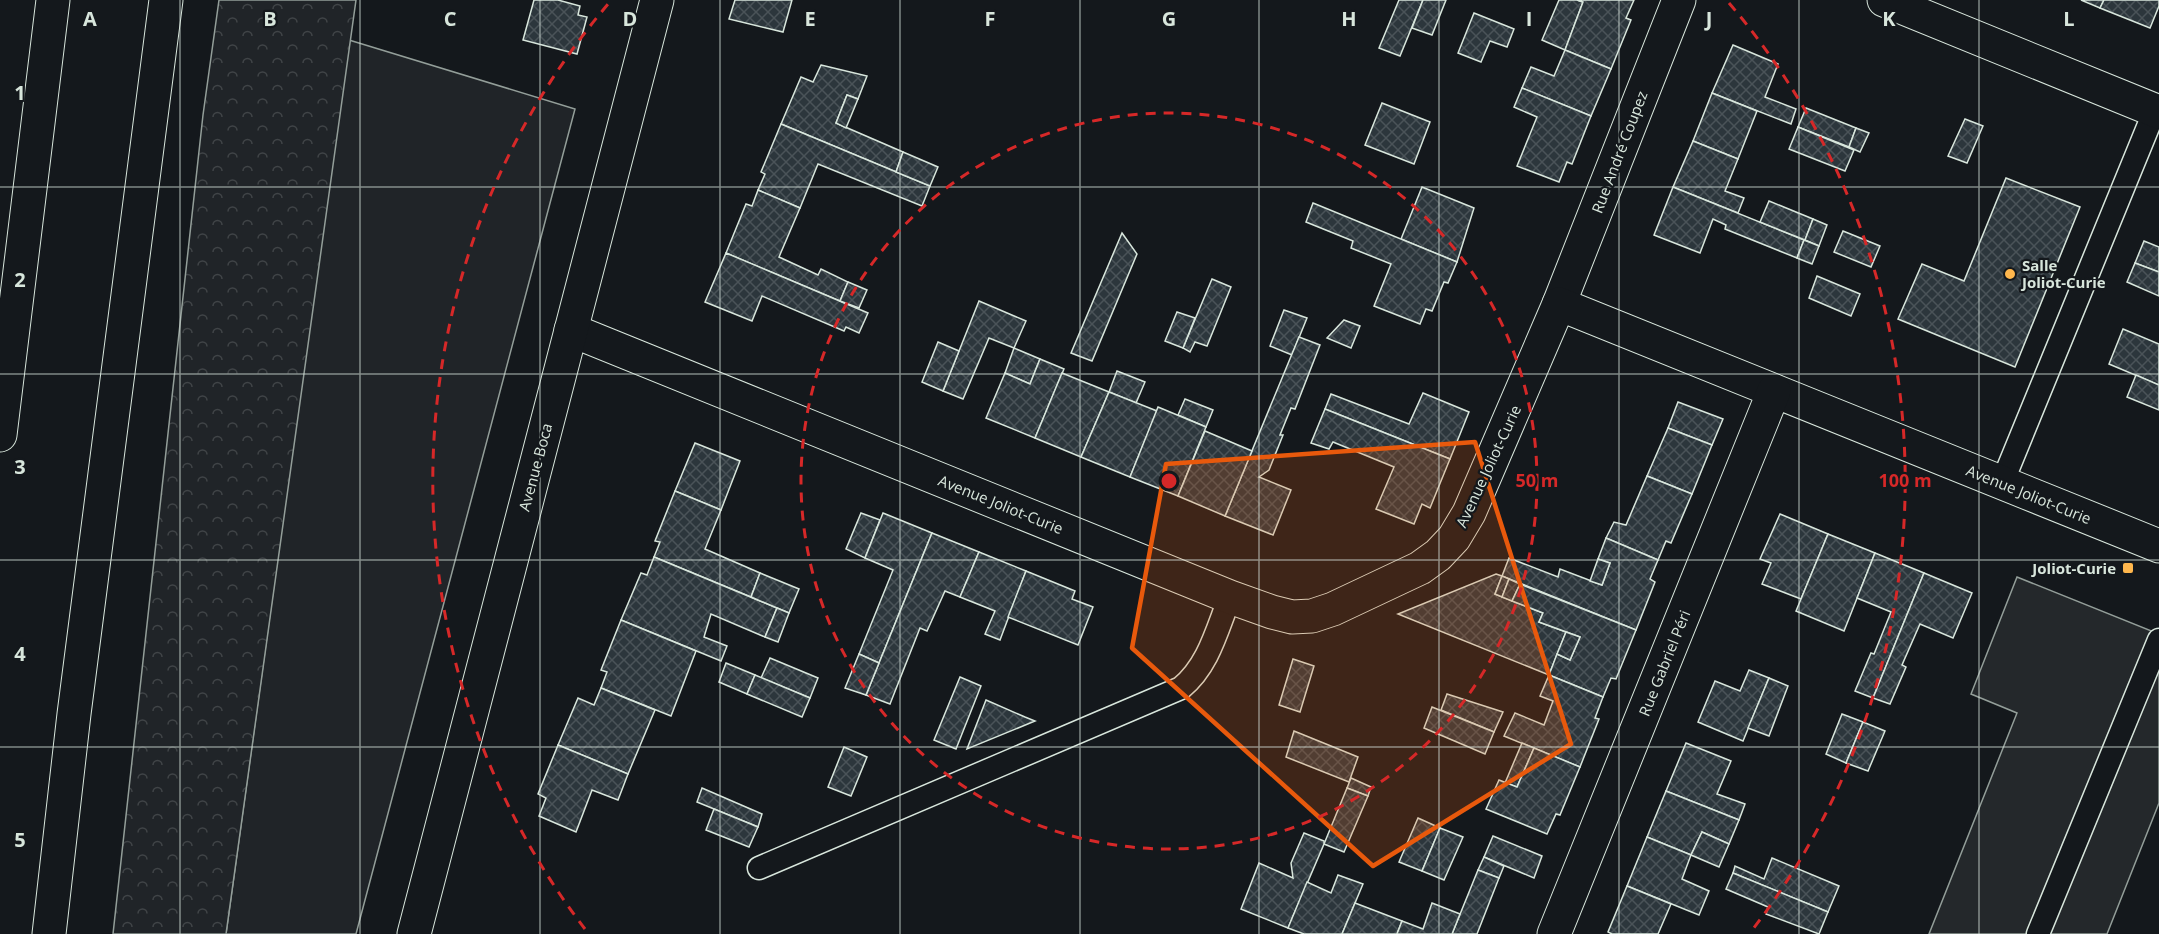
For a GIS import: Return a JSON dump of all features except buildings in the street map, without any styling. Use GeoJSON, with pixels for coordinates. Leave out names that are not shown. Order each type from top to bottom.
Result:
{"type":"FeatureCollection","features":[{"type":"Feature","properties":{"kind":"main road"},"geometry":{"type":"LineString","coordinates":[[0,435],[53,0]]}},
{"type":"Feature","properties":{"kind":"main road"},"geometry":{"type":"LineString","coordinates":[[49,934],[82,643],[166,0]]}},
{"type":"Feature","properties":{"kind":"main road","name":"Avenue Boca"},"geometry":{"type":"LineString","coordinates":[[414,934],[657,0]]}},
{"type":"Feature","properties":{"kind":"main road","name":"Rue André Coupez"},"geometry":{"type":"LineString","coordinates":[[1559,304],[1679,0]]}},
{"type":"Feature","properties":{"kind":"main road"},"geometry":{"type":"LineString","coordinates":[[1884,0],[2157,111]]}},
{"type":"Feature","properties":{"kind":"main road","name":"Avenue Joliot-Curie"},"geometry":{"type":"LineString","coordinates":[[571,330],[1230,597],[1292,617],[1312,616],[1332,609],[1420,568],[1438,555],[1454,538],[1469,513],[1559,304],[2159,546]]}},
{"type":"Feature","properties":{"kind":"main road","name":"Rue Gabriel Péri"},"geometry":{"type":"LineString","coordinates":[[1554,934],[1774,391]]}},
{"type":"Feature","properties":{"kind":"lane"},"geometry":{"type":"LineString","coordinates":[[2002,483],[2157,111]]}},
{"type":"Feature","properties":{"kind":"lane"},"geometry":{"type":"LineString","coordinates":[[759,868],[1181,688],[1194,677],[1205,660],[1230,597]]}},
{"type":"Feature","properties":{"kind":"lane"},"geometry":{"type":"LineString","coordinates":[[2038,934],[2159,640]]}},
{"type":"Feature","properties":{"kind":"highlighted area"},"geometry":{"type":"Polygon","coordinates":[[[1475,442],[1571,744],[1373,866],[1132,648],[1166,464],[1475,442]]]}},
{"type":"Feature","properties":{"kind":"green space"},"geometry":{"type":"Polygon","coordinates":[[[219,0],[356,0],[226,934],[113,934],[203,115],[219,0]]]}},
{"type":"Feature","properties":{"kind":"green space"},"geometry":{"type":"Polygon","coordinates":[[[349,40],[575,109],[356,934],[226,934],[349,40]]]}},
{"type":"Feature","properties":{"kind":"shaded area"},"geometry":{"type":"Polygon","coordinates":[[[2017,577],[2159,634],[2159,803],[2107,934],[1929,934],[2017,713],[1971,694],[2017,577]]]}},
{"type":"Feature","properties":{"kind":"place","name":"Salle Joliot-Curie"},"geometry":{"type":"Point","coordinates":[2010,274]}},
{"type":"Feature","properties":{"kind":"place","name":"Joliot-Curie"},"geometry":{"type":"Point","coordinates":[2128,568]}}]}
